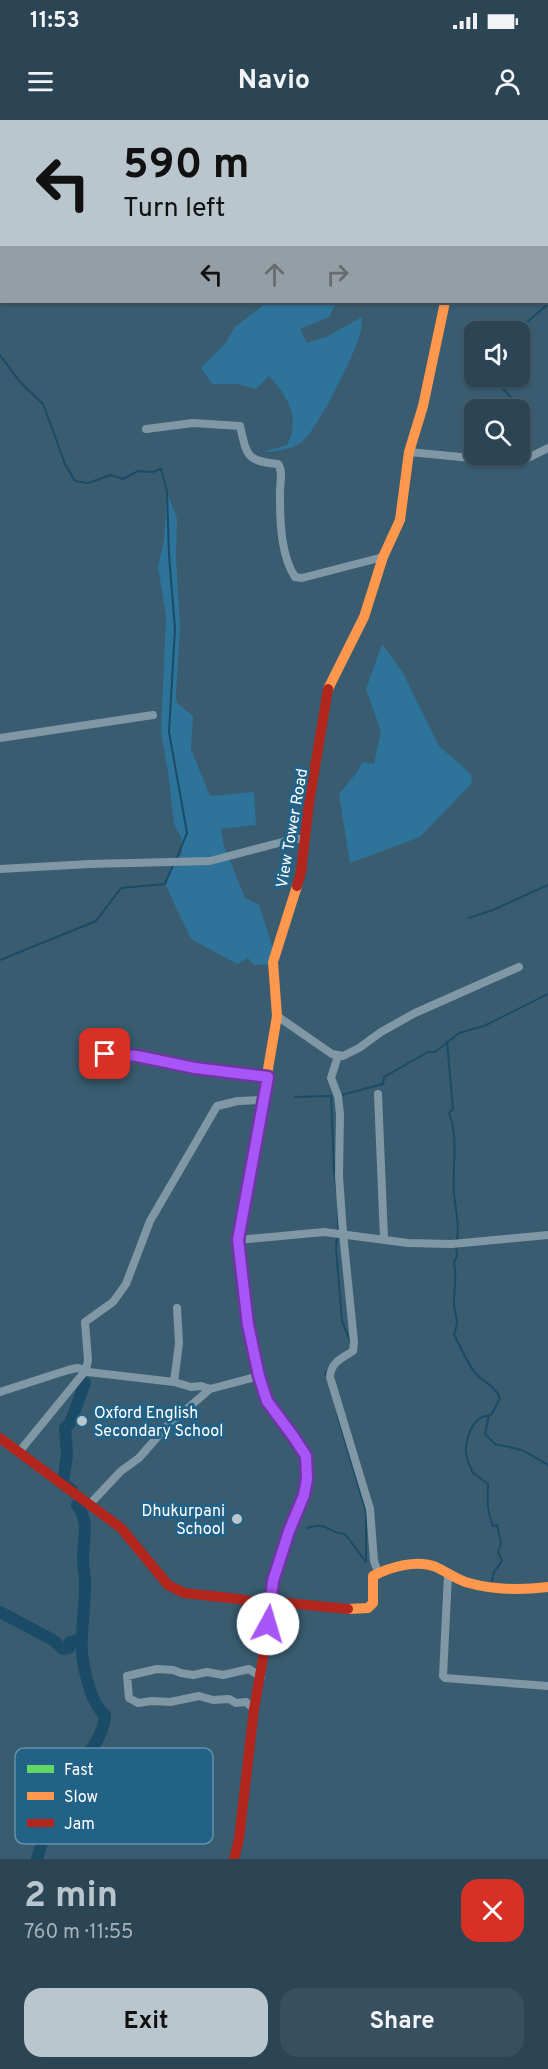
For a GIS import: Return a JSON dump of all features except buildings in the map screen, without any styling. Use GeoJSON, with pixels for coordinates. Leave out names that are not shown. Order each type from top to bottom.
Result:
{"type":"FeatureCollection","features":[{"type":"Feature","properties":{"kind":"street","name":"View Tower Road"},"geometry":{"type":"LineString","coordinates":[[234,1859],[239,1839],[254,1709],[261,1677],[273,1581],[289,1531],[304,1495],[307,1479],[306,1456],[267,1401],[259,1376],[248,1325],[238,1240],[277,1016],[273,962],[301,872],[309,803],[323,729],[327,692],[364,617],[383,556],[400,520],[409,452],[423,406],[445,303]]}},
{"type":"Feature","properties":{"kind":"street"},"geometry":{"type":"LineString","coordinates":[[146,429],[193,423],[240,426],[244,446],[250,457],[257,462],[278,464],[280,467],[279,497],[285,552],[295,577],[302,578],[383,556]]}},
{"type":"Feature","properties":{"kind":"street"},"geometry":{"type":"LineString","coordinates":[[409,452],[512,462],[524,460],[548,448]]}},
{"type":"Feature","properties":{"kind":"street"},"geometry":{"type":"LineString","coordinates":[[0,738],[153,715]]}},
{"type":"Feature","properties":{"kind":"street"},"geometry":{"type":"LineString","coordinates":[[0,869],[210,861],[294,839],[304,839]]}},
{"type":"Feature","properties":{"kind":"street"},"geometry":{"type":"LineString","coordinates":[[277,1016],[338,1056],[343,1056],[415,1012],[519,967]]}},
{"type":"Feature","properties":{"kind":"street"},"geometry":{"type":"LineString","coordinates":[[88,1052],[137,1056],[195,1068],[268,1077]]}},
{"type":"Feature","properties":{"kind":"street"},"geometry":{"type":"LineString","coordinates":[[338,1056],[331,1078],[338,1096],[340,1114],[339,1176],[354,1342],[353,1351],[335,1363],[331,1368],[330,1377],[370,1509],[374,1561],[378,1572]]}},
{"type":"Feature","properties":{"kind":"street"},"geometry":{"type":"LineString","coordinates":[[378,1094],[384,1239]]}},
{"type":"Feature","properties":{"kind":"street"},"geometry":{"type":"LineString","coordinates":[[19,1452],[86,1370],[88,1360],[85,1322],[113,1302],[126,1284],[150,1221],[218,1106],[238,1101],[263,1100]]}},
{"type":"Feature","properties":{"kind":"street"},"geometry":{"type":"LineString","coordinates":[[238,1240],[324,1232],[408,1243],[452,1244],[548,1235]]}},
{"type":"Feature","properties":{"kind":"street"},"geometry":{"type":"LineString","coordinates":[[174,1382],[179,1344],[177,1308]]}},
{"type":"Feature","properties":{"kind":"street"},"geometry":{"type":"LineString","coordinates":[[0,1392],[77,1368],[88,1372],[174,1382],[191,1388],[201,1386],[210,1389]]}},
{"type":"Feature","properties":{"kind":"street"},"geometry":{"type":"LineString","coordinates":[[89,1505],[121,1471],[139,1458],[166,1427],[210,1389],[259,1376]]}},
{"type":"Feature","properties":{"kind":"street"},"geometry":{"type":"LineString","coordinates":[[0,1438],[121,1528],[168,1585],[184,1593],[270,1605],[287,1603],[341,1610],[368,1608],[372,1603],[373,1576],[378,1572],[390,1568],[426,1564],[435,1566],[448,1575],[471,1584],[525,1588],[548,1587]]}},
{"type":"Feature","properties":{"kind":"street"},"geometry":{"type":"LineString","coordinates":[[448,1575],[443,1676],[445,1678],[548,1686]]}},
{"type":"Feature","properties":{"kind":"street"},"geometry":{"type":"LineString","coordinates":[[254,1709],[246,1702],[236,1703],[229,1699],[213,1700],[199,1696],[170,1702],[138,1703],[129,1698],[127,1676],[157,1669],[193,1675],[207,1672],[223,1675],[249,1669],[261,1677]]}},
{"type":"Feature","properties":{"kind":"shaded area"},"geometry":{"type":"Polygon","coordinates":[[[266,303],[336,303],[329,317],[300,329],[307,343],[326,337],[362,317],[358,341],[336,390],[309,434],[294,447],[262,452],[287,445],[293,426],[287,400],[269,376],[256,389],[237,384],[212,384],[201,368],[225,344],[235,327],[266,303]]]}},
{"type":"Feature","properties":{"kind":"shaded area"},"geometry":{"type":"Polygon","coordinates":[[[167,491],[177,519],[176,557],[180,627],[177,703],[193,716],[191,749],[210,796],[254,792],[256,825],[221,829],[224,846],[245,898],[259,905],[278,964],[254,965],[248,958],[237,964],[191,939],[165,884],[172,862],[182,854],[181,837],[174,824],[161,732],[166,616],[158,567],[164,541],[167,491]]]}},
{"type":"Feature","properties":{"kind":"shaded area"},"geometry":{"type":"Polygon","coordinates":[[[382,644],[403,673],[439,746],[471,774],[472,783],[420,837],[350,863],[339,794],[358,771],[362,762],[374,764],[381,731],[366,689],[382,644]]]}},
{"type":"Feature","properties":{"kind":"waterway"},"geometry":{"type":"LineString","coordinates":[[529,321],[548,304]]}},
{"type":"Feature","properties":{"kind":"waterway"},"geometry":{"type":"LineString","coordinates":[[0,355],[20,382],[43,404],[65,464],[75,481],[88,483],[111,475],[123,479],[138,471],[152,472],[161,469],[167,491],[175,629],[169,732],[187,833],[176,860]]}},
{"type":"Feature","properties":{"kind":"waterway"},"geometry":{"type":"LineString","coordinates":[[501,387],[513,399]]}},
{"type":"Feature","properties":{"kind":"waterway"},"geometry":{"type":"LineString","coordinates":[[0,960],[96,921],[121,888],[165,884],[173,865]]}},
{"type":"Feature","properties":{"kind":"waterway"},"geometry":{"type":"LineString","coordinates":[[469,918],[493,910],[548,885]]}},
{"type":"Feature","properties":{"kind":"waterway"},"geometry":{"type":"LineString","coordinates":[[341,1095],[383,1084],[384,1077],[428,1052],[435,1052],[459,1033],[484,1026],[548,994]]}},
{"type":"Feature","properties":{"kind":"waterway"},"geometry":{"type":"LineString","coordinates":[[447,1042],[453,1109],[449,1113],[454,1132],[457,1240]]}},
{"type":"Feature","properties":{"kind":"waterway"},"geometry":{"type":"LineString","coordinates":[[295,1097],[330,1096]]}},
{"type":"Feature","properties":{"kind":"waterway"},"geometry":{"type":"LineString","coordinates":[[331,1096],[337,1192]]}},
{"type":"Feature","properties":{"kind":"waterway"},"geometry":{"type":"LineString","coordinates":[[338,1209],[338,1231]]}},
{"type":"Feature","properties":{"kind":"waterway"},"geometry":{"type":"LineString","coordinates":[[337,1236],[342,1321],[351,1343]]}},
{"type":"Feature","properties":{"kind":"waterway"},"geometry":{"type":"LineString","coordinates":[[456,1246],[454,1306],[457,1323],[454,1334],[472,1368],[479,1377],[494,1388],[500,1398],[492,1414],[482,1417],[474,1424],[468,1435],[466,1447],[467,1460],[472,1472],[488,1484],[490,1516],[493,1526],[497,1525],[501,1543],[498,1552],[502,1561],[494,1572],[492,1581]]}},
{"type":"Feature","properties":{"kind":"waterway"},"geometry":{"type":"LineString","coordinates":[[327,1377],[325,1374],[333,1361]]}},
{"type":"Feature","properties":{"kind":"waterway"},"geometry":{"type":"LineString","coordinates":[[72,1490],[63,1483],[67,1454],[65,1428],[70,1423],[85,1383]]}},
{"type":"Feature","properties":{"kind":"waterway"},"geometry":{"type":"LineString","coordinates":[[307,1528],[320,1526],[345,1534],[366,1562],[366,1512],[337,1414]]}},
{"type":"Feature","properties":{"kind":"waterway"},"geometry":{"type":"LineString","coordinates":[[489,1415],[485,1434],[495,1444],[522,1450],[548,1465]]}},
{"type":"Feature","properties":{"kind":"waterway"},"geometry":{"type":"LineString","coordinates":[[0,1612],[53,1640],[63,1649],[69,1648],[70,1642],[82,1639],[85,1524],[77,1505]]}},
{"type":"Feature","properties":{"kind":"waterway"},"geometry":{"type":"LineString","coordinates":[[82,1639],[87,1680],[95,1701],[105,1715],[99,1737],[92,1748]]}},
{"type":"Feature","properties":{"kind":"waterway"},"geometry":{"type":"LineString","coordinates":[[37,1859],[42,1844]]}},
{"type":"Feature","properties":{"kind":"traffic: fast"},"geometry":{"type":"LineString","coordinates":[[247,1193],[238,1240],[248,1325],[267,1401],[306,1456],[307,1479],[304,1495],[289,1531],[273,1581],[266,1641]]}},
{"type":"Feature","properties":{"kind":"traffic: slow"},"geometry":{"type":"LineString","coordinates":[[328,689],[364,617],[383,557],[400,520],[409,452],[423,406],[445,303]]}},
{"type":"Feature","properties":{"kind":"traffic: slow"},"geometry":{"type":"LineString","coordinates":[[247,1193],[277,1016],[273,962],[297,886]]}},
{"type":"Feature","properties":{"kind":"traffic: slow"},"geometry":{"type":"LineString","coordinates":[[348,1609],[368,1608],[373,1603],[373,1576],[395,1567],[412,1564],[436,1567],[465,1582],[488,1587],[519,1589],[548,1587]]}},
{"type":"Feature","properties":{"kind":"traffic: jam"},"geometry":{"type":"LineString","coordinates":[[297,886],[328,689]]}},
{"type":"Feature","properties":{"kind":"traffic: jam"},"geometry":{"type":"LineString","coordinates":[[0,1438],[121,1528],[168,1585],[184,1593],[270,1605],[287,1603],[348,1609]]}},
{"type":"Feature","properties":{"kind":"traffic: jam"},"geometry":{"type":"LineString","coordinates":[[234,1859],[239,1839],[254,1709],[266,1641]]}},
{"type":"Feature","properties":{"kind":"place","name":"Oxford English Secondary School"},"geometry":{"type":"Point","coordinates":[82,1421]}},
{"type":"Feature","properties":{"kind":"place","name":"Dhukurpani School"},"geometry":{"type":"Point","coordinates":[237,1519]}},
{"type":"Feature","properties":{"kind":"route"},"geometry":{"type":"LineString","coordinates":[[105,1054],[137,1056],[195,1068],[268,1077],[238,1240],[248,1325],[259,1376],[267,1401],[306,1456],[307,1479],[304,1495],[289,1531],[273,1581],[268,1624]]}}]}
